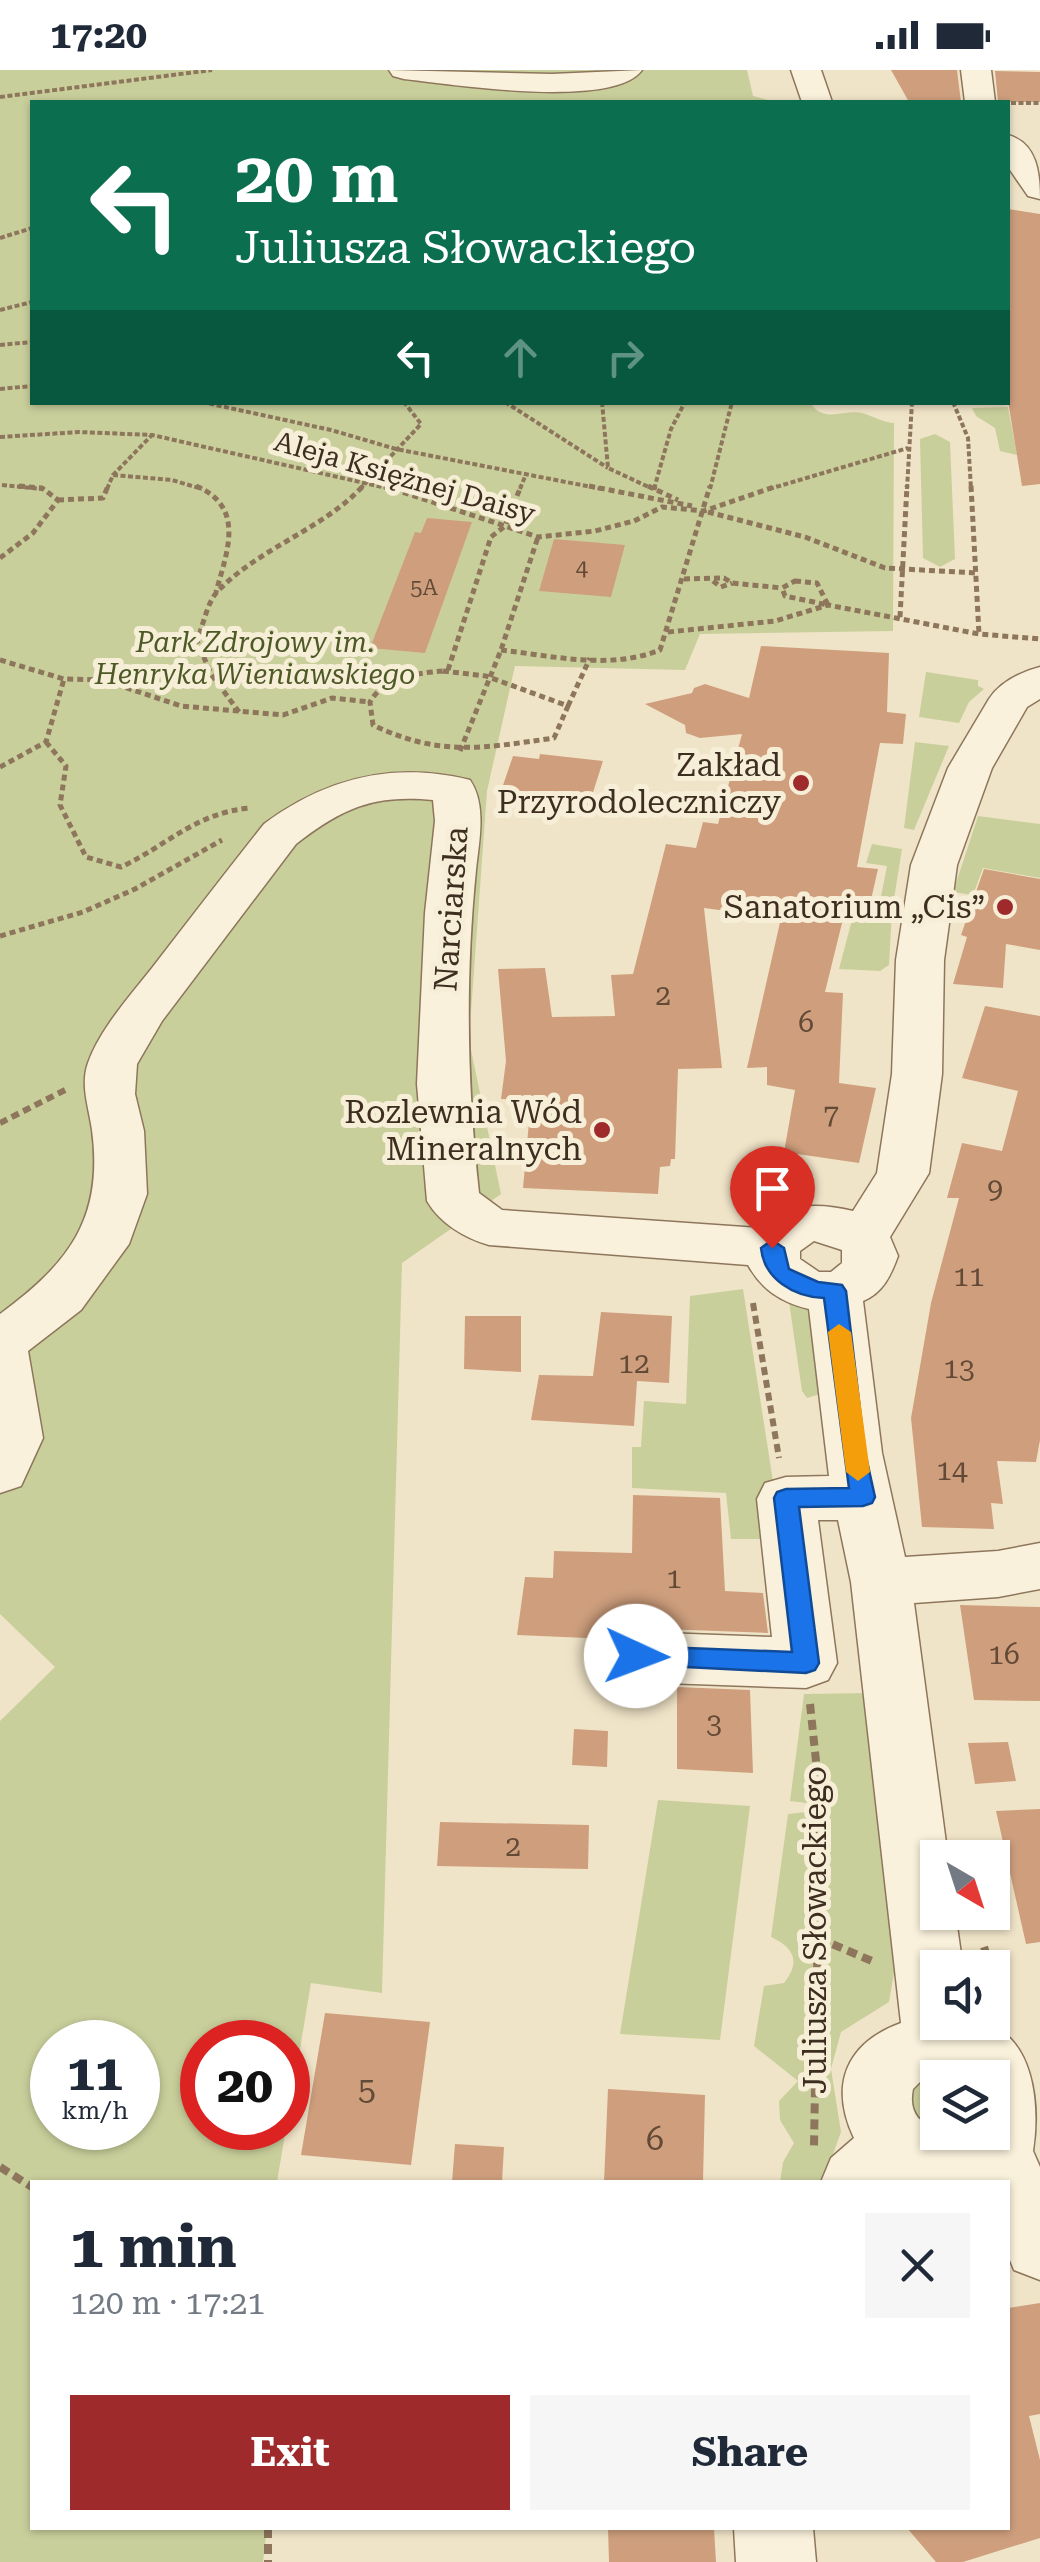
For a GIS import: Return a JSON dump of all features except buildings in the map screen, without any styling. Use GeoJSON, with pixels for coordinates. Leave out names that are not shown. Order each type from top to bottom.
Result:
{"type":"FeatureCollection","features":[{"type":"Feature","properties":{"kind":"street"},"geometry":{"type":"LineString","coordinates":[[404,70],[598,82],[627,70]]}},
{"type":"Feature","properties":{"kind":"street"},"geometry":{"type":"LineString","coordinates":[[806,70],[816,100]]}},
{"type":"Feature","properties":{"kind":"street"},"geometry":{"type":"LineString","coordinates":[[976,70],[980,100]]}},
{"type":"Feature","properties":{"kind":"street"},"geometry":{"type":"LineString","coordinates":[[862,1238],[903,1173],[916,1074],[920,960],[934,865],[970,768],[1010,699],[1040,680]]}},
{"type":"Feature","properties":{"kind":"street","name":"Narciarska"},"geometry":{"type":"LineString","coordinates":[[112,1064],[141,1015],[280,834],[310,812],[360,789],[457,770],[458,821],[448,913],[442,1084],[453,1201],[489,1227],[758,1246]]}},
{"type":"Feature","properties":{"kind":"street"},"geometry":{"type":"LineString","coordinates":[[0,1471],[14,1438],[0,1347],[62,1296],[102,1244],[121,1194],[118,1130],[110,1094],[112,1064]]}},
{"type":"Feature","properties":{"kind":"street"},"geometry":{"type":"LineString","coordinates":[[810,1222],[848,1228],[862,1238],[871,1250],[872,1264],[866,1276],[834,1291],[814,1290],[782,1274],[758,1246],[810,1222]]}},
{"type":"Feature","properties":{"kind":"street"},"geometry":{"type":"LineString","coordinates":[[834,1291],[854,1452],[881,1582],[938,2042]]}},
{"type":"Feature","properties":{"kind":"street"},"geometry":{"type":"LineString","coordinates":[[636,1656],[806,1663],[786,1498],[863,1497]]}},
{"type":"Feature","properties":{"kind":"street"},"geometry":{"type":"LineString","coordinates":[[881,1582],[998,1574],[1040,1566]]}},
{"type":"Feature","properties":{"kind":"street"},"geometry":{"type":"LineString","coordinates":[[856,2164],[881,2124],[874,2100],[878,2077],[891,2058],[912,2046],[938,2042],[964,2047],[987,2061],[1003,2081],[1040,2244]]}},
{"type":"Feature","properties":{"kind":"street"},"geometry":{"type":"LineString","coordinates":[[856,2164],[920,2160],[947,2165],[974,2161],[1015,2126]]}},
{"type":"Feature","properties":{"kind":"street"},"geometry":{"type":"LineString","coordinates":[[774,2530],[776,2562]]}},
{"type":"Feature","properties":{"kind":"path"},"geometry":{"type":"LineString","coordinates":[[0,97],[212,70]]}},
{"type":"Feature","properties":{"kind":"path"},"geometry":{"type":"LineString","coordinates":[[1010,102],[1040,103]]}},
{"type":"Feature","properties":{"kind":"path"},"geometry":{"type":"LineString","coordinates":[[0,238],[30,229]]}},
{"type":"Feature","properties":{"kind":"path"},"geometry":{"type":"LineString","coordinates":[[0,310],[30,302]]}},
{"type":"Feature","properties":{"kind":"path"},"geometry":{"type":"LineString","coordinates":[[0,345],[30,342]]}},
{"type":"Feature","properties":{"kind":"path"},"geometry":{"type":"LineString","coordinates":[[0,389],[30,386]]}},
{"type":"Feature","properties":{"kind":"path"},"geometry":{"type":"LineString","coordinates":[[216,405],[331,430],[396,449],[693,506]]}},
{"type":"Feature","properties":{"kind":"path"},"geometry":{"type":"LineString","coordinates":[[215,594],[265,555],[344,506],[421,424],[406,405]]}},
{"type":"Feature","properties":{"kind":"path"},"geometry":{"type":"LineString","coordinates":[[511,405],[608,468],[704,511],[805,538],[886,568],[978,573]]}},
{"type":"Feature","properties":{"kind":"path"},"geometry":{"type":"LineString","coordinates":[[602,405],[608,468]]}},
{"type":"Feature","properties":{"kind":"path"},"geometry":{"type":"LineString","coordinates":[[654,490],[671,429],[683,405]]}},
{"type":"Feature","properties":{"kind":"path"},"geometry":{"type":"LineString","coordinates":[[501,650],[590,658],[649,657],[660,650],[704,511],[731,405]]}},
{"type":"Feature","properties":{"kind":"path"},"geometry":{"type":"LineString","coordinates":[[900,616],[912,405]]}},
{"type":"Feature","properties":{"kind":"path"},"geometry":{"type":"LineString","coordinates":[[954,405],[968,438],[979,634]]}},
{"type":"Feature","properties":{"kind":"path","name":"Aleja Księżnej Daisy"},"geometry":{"type":"LineString","coordinates":[[0,437],[79,432],[152,435],[368,481],[538,537],[596,531],[634,521],[662,507],[704,511],[822,471],[908,448]]}},
{"type":"Feature","properties":{"kind":"path"},"geometry":{"type":"LineString","coordinates":[[1,486],[42,488],[58,500],[103,498],[113,476],[152,435]]}},
{"type":"Feature","properties":{"kind":"path"},"geometry":{"type":"LineString","coordinates":[[448,670],[490,538],[505,526],[526,474]]}},
{"type":"Feature","properties":{"kind":"path"},"geometry":{"type":"LineString","coordinates":[[113,476],[204,486],[228,508],[230,538],[197,641],[210,674],[239,712]]}},
{"type":"Feature","properties":{"kind":"path"},"geometry":{"type":"LineString","coordinates":[[0,558],[39,530],[58,500]]}},
{"type":"Feature","properties":{"kind":"path"},"geometry":{"type":"LineString","coordinates":[[457,770],[538,537]]}},
{"type":"Feature","properties":{"kind":"path"},"geometry":{"type":"LineString","coordinates":[[684,579],[713,581],[722,587],[732,583],[782,588],[803,580],[817,583],[828,605]]}},
{"type":"Feature","properties":{"kind":"path"},"geometry":{"type":"LineString","coordinates":[[782,588],[785,596],[797,602],[900,616],[979,634],[1040,639]]}},
{"type":"Feature","properties":{"kind":"path"},"geometry":{"type":"LineString","coordinates":[[668,632],[775,621],[828,605]]}},
{"type":"Feature","properties":{"kind":"path"},"geometry":{"type":"LineString","coordinates":[[569,706],[490,675],[448,670],[412,674],[383,685],[370,702],[373,725],[457,770],[554,738],[569,706],[590,658]]}},
{"type":"Feature","properties":{"kind":"path"},"geometry":{"type":"LineString","coordinates":[[0,660],[64,680],[103,680],[181,706],[283,715],[332,698],[370,702]]}},
{"type":"Feature","properties":{"kind":"path"},"geometry":{"type":"LineString","coordinates":[[0,766],[46,742],[64,680]]}},
{"type":"Feature","properties":{"kind":"path"},"geometry":{"type":"LineString","coordinates":[[46,742],[66,766],[60,806],[86,857],[120,867],[147,855],[175,832],[220,811],[254,808],[310,812]]}},
{"type":"Feature","properties":{"kind":"path"},"geometry":{"type":"LineString","coordinates":[[0,936],[83,912],[135,889],[229,836]]}},
{"type":"Feature","properties":{"kind":"path"},"geometry":{"type":"LineString","coordinates":[[0,1122],[112,1064]]}},
{"type":"Feature","properties":{"kind":"path"},"geometry":{"type":"LineString","coordinates":[[758,1246],[786,1498]]}},
{"type":"Feature","properties":{"kind":"path","name":"Juliusza Słowackiego"},"geometry":{"type":"LineString","coordinates":[[806,1663],[856,2164]]}},
{"type":"Feature","properties":{"kind":"path"},"geometry":{"type":"LineString","coordinates":[[0,2167],[30,2186]]}},
{"type":"Feature","properties":{"kind":"path"},"geometry":{"type":"LineString","coordinates":[[268,2530],[268,2562]]}},
{"type":"Feature","properties":{"kind":"green space","name":"Park Zdrojowy im. Henryka Wieniawskiego"},"geometry":{"type":"Polygon","coordinates":[[[0,70],[747,70],[753,96],[768,100],[30,100],[30,405],[813,405],[822,413],[855,412],[894,423],[893,631],[700,634],[685,670],[515,666],[487,791],[469,1040],[501,1194],[402,1263],[382,1993],[311,1983],[305,2020],[180,2020],[180,2150],[282,2150],[277,2180],[30,2180],[30,2530],[267,2530],[263,2562],[0,2562],[0,1721],[55,1667],[0,1614],[0,70]]]}},
{"type":"Feature","properties":{"kind":"green space"},"geometry":{"type":"Polygon","coordinates":[[[1008,407],[1017,455],[1000,451],[995,428],[976,416],[972,408],[1008,407]]]}},
{"type":"Feature","properties":{"kind":"green space"},"geometry":{"type":"Polygon","coordinates":[[[935,434],[950,442],[955,559],[940,567],[923,558],[920,439],[935,434]]]}},
{"type":"Feature","properties":{"kind":"green space"},"geometry":{"type":"Polygon","coordinates":[[[926,672],[978,680],[978,686],[984,689],[969,702],[959,723],[919,717],[926,672]]]}},
{"type":"Feature","properties":{"kind":"green space"},"geometry":{"type":"Polygon","coordinates":[[[915,742],[949,746],[914,830],[904,828],[915,742]]]}},
{"type":"Feature","properties":{"kind":"green space"},"geometry":{"type":"Polygon","coordinates":[[[978,816],[1040,824],[1040,878],[983,868],[973,895],[953,892],[978,816]]]}},
{"type":"Feature","properties":{"kind":"green space"},"geometry":{"type":"Polygon","coordinates":[[[872,844],[902,849],[892,911],[889,965],[880,971],[839,969],[853,916],[877,917],[887,866],[866,863],[872,844]]]}},
{"type":"Feature","properties":{"kind":"green space"},"geometry":{"type":"Polygon","coordinates":[[[743,1289],[782,1539],[731,1539],[726,1493],[632,1488],[632,1447],[641,1447],[644,1401],[686,1404],[690,1296],[743,1289]]]}},
{"type":"Feature","properties":{"kind":"green space"},"geometry":{"type":"Polygon","coordinates":[[[788,1295],[813,1302],[820,1394],[807,1398],[802,1391],[788,1295]]]}},
{"type":"Feature","properties":{"kind":"green space"},"geometry":{"type":"Polygon","coordinates":[[[871,1693],[898,1950],[889,2002],[841,2032],[831,2069],[841,2132],[824,2180],[780,2180],[783,2162],[794,2143],[780,2120],[779,2101],[798,2081],[754,2046],[764,1986],[784,1983],[793,1962],[790,1951],[771,1937],[788,1814],[815,1811],[815,1804],[790,1801],[804,1694],[871,1693]]]}},
{"type":"Feature","properties":{"kind":"green space"},"geometry":{"type":"Polygon","coordinates":[[[658,1800],[750,1806],[720,2040],[620,2034],[658,1800]]]}},
{"type":"Feature","properties":{"kind":"green space"},"geometry":{"type":"Polygon","coordinates":[[[920,2077],[920,2121],[901,2096],[920,2077]]]}},
{"type":"Feature","properties":{"kind":"slow traffic"},"geometry":{"type":"LineString","coordinates":[[839,1332],[858,1472]]}},
{"type":"Feature","properties":{"kind":"place","name":"Zakład Przyrodoleczniczy"},"geometry":{"type":"Point","coordinates":[801,783]}},
{"type":"Feature","properties":{"kind":"place","name":"Sanatorium „Cis”"},"geometry":{"type":"Point","coordinates":[1005,907]}},
{"type":"Feature","properties":{"kind":"place","name":"Rozlewnia Wód Mineralnych"},"geometry":{"type":"Point","coordinates":[602,1130]}},
{"type":"Feature","properties":{"kind":"route"},"geometry":{"type":"LineString","coordinates":[[636,1656],[806,1663],[786,1498],[863,1497],[834,1291],[796,1284],[782,1274],[774,1262],[772,1248]]}}]}
